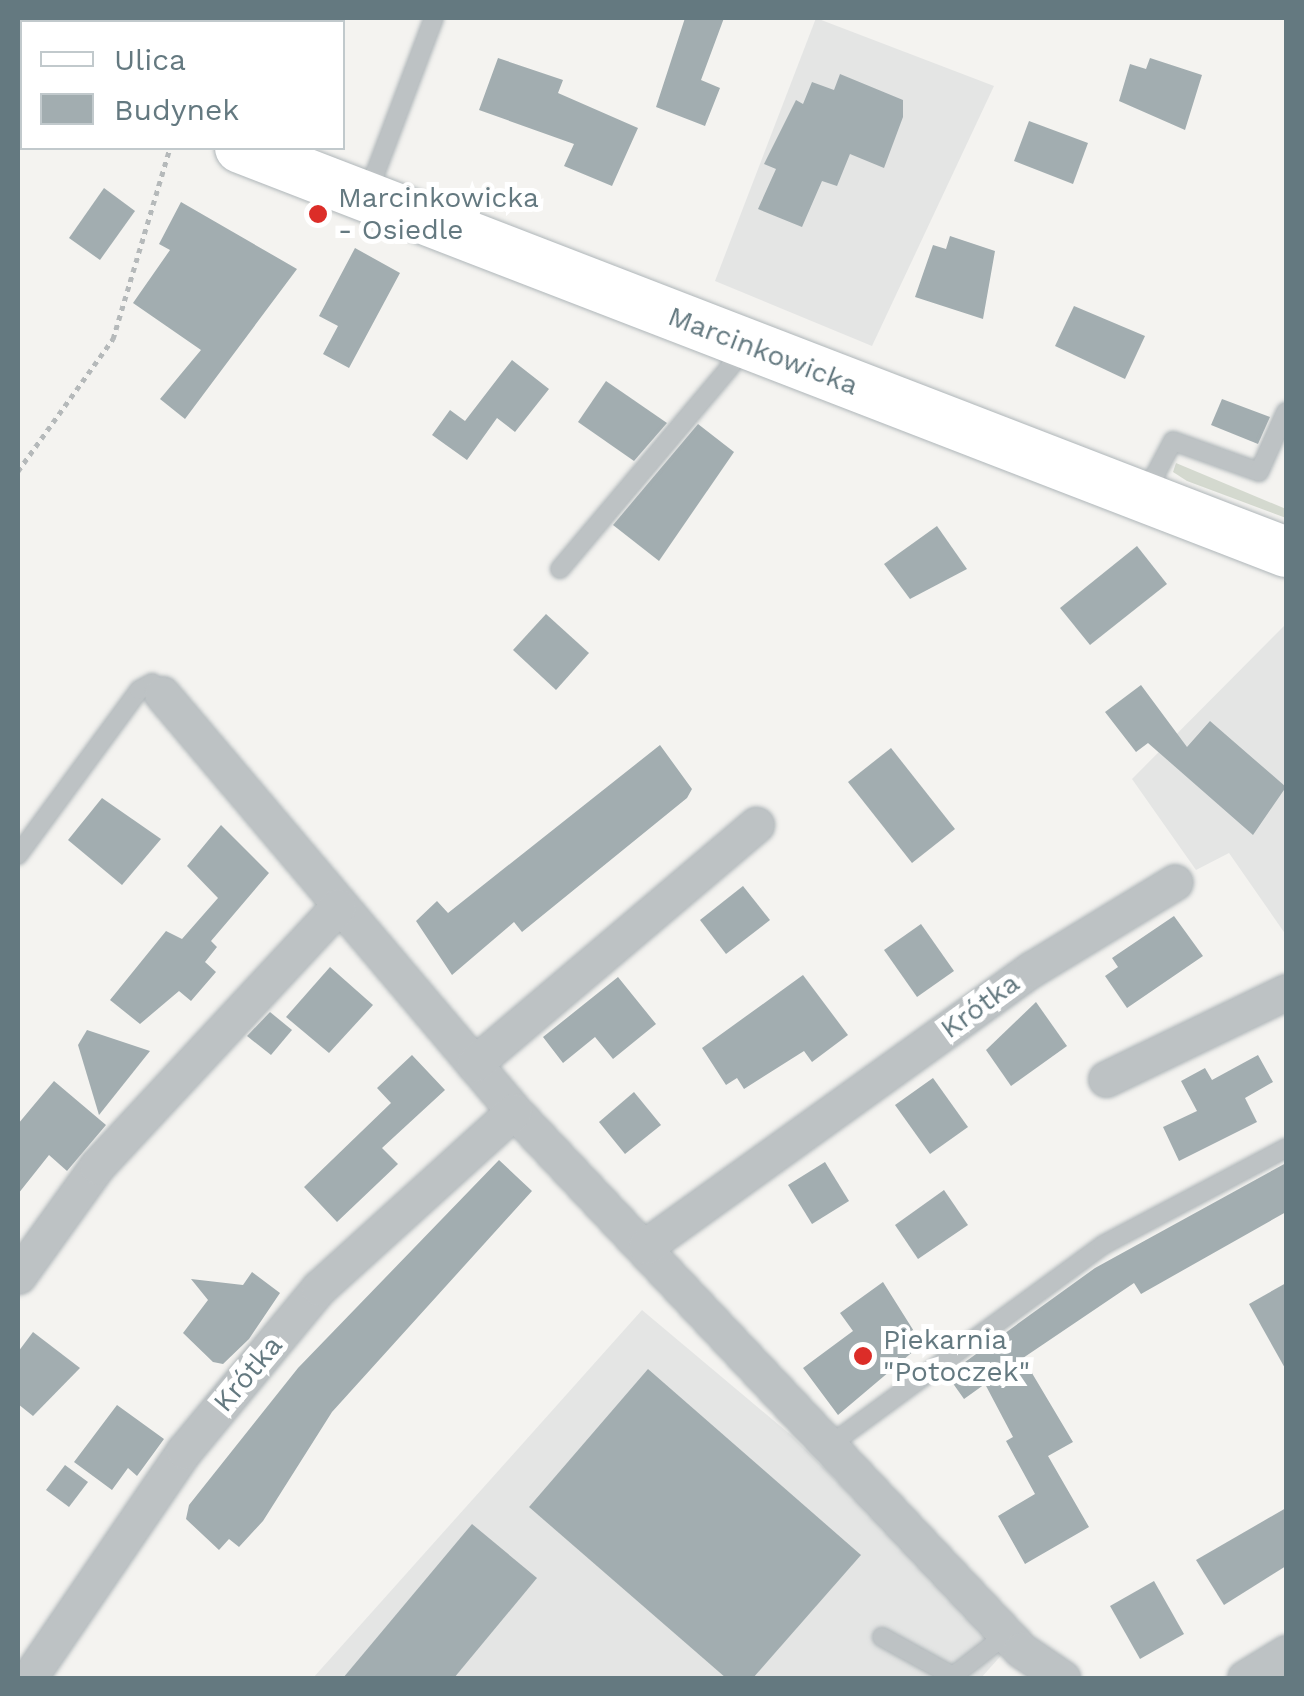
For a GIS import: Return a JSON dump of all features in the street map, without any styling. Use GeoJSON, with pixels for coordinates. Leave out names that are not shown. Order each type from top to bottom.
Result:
{"type":"FeatureCollection","features":[{"type":"Feature","properties":{"kind":"street","name":"Marcinkowicka"},"geometry":{"type":"LineString","coordinates":[[245,150],[1286,552]]}},
{"type":"Feature","properties":{"kind":"street"},"geometry":{"type":"LineString","coordinates":[[162,694],[514,1111],[646,1246],[1007,1634],[1062,1678]]}},
{"type":"Feature","properties":{"kind":"street"},"geometry":{"type":"LineString","coordinates":[[474,1064],[756,825]]}},
{"type":"Feature","properties":{"kind":"street","name":"Krótka"},"geometry":{"type":"LineString","coordinates":[[646,1246],[1032,970],[1175,882]]}},
{"type":"Feature","properties":{"kind":"street"},"geometry":{"type":"LineString","coordinates":[[18,1276],[96,1166],[338,907]]}},
{"type":"Feature","properties":{"kind":"street"},"geometry":{"type":"LineString","coordinates":[[1106,1079],[1286,992]]}},
{"type":"Feature","properties":{"kind":"street","name":"Krótka"},"geometry":{"type":"LineString","coordinates":[[30,1678],[184,1450],[319,1288],[514,1111]]}},
{"type":"Feature","properties":{"kind":"street"},"geometry":{"type":"LineString","coordinates":[[1246,1678],[1286,1653]]}},
{"type":"Feature","properties":{"kind":"lane"},"geometry":{"type":"LineString","coordinates":[[366,198],[434,18]]}},
{"type":"Feature","properties":{"kind":"lane"},"geometry":{"type":"LineString","coordinates":[[560,569],[730,367],[740,342]]}},
{"type":"Feature","properties":{"kind":"lane"},"geometry":{"type":"LineString","coordinates":[[1144,497],[1174,441],[1259,472],[1286,412]]}},
{"type":"Feature","properties":{"kind":"lane"},"geometry":{"type":"LineString","coordinates":[[18,855],[140,690],[152,683],[162,694]]}},
{"type":"Feature","properties":{"kind":"lane"},"geometry":{"type":"LineString","coordinates":[[830,1444],[1103,1245],[1286,1148]]}},
{"type":"Feature","properties":{"kind":"lane"},"geometry":{"type":"LineString","coordinates":[[882,1637],[953,1676],[1007,1634]]}},
{"type":"Feature","properties":{"kind":"path"},"geometry":{"type":"LineString","coordinates":[[18,471],[114,339],[169,150]]}},
{"type":"Feature","properties":{"kind":"shaded area"},"geometry":{"type":"Polygon","coordinates":[[[816,18],[994,86],[872,346],[715,281],[816,18]]]}},
{"type":"Feature","properties":{"kind":"shaded area"},"geometry":{"type":"Polygon","coordinates":[[[1176,463],[1286,509],[1286,518],[1187,481],[1173,472],[1176,463]]]}},
{"type":"Feature","properties":{"kind":"shaded area"},"geometry":{"type":"Polygon","coordinates":[[[1286,624],[1286,935],[1229,853],[1196,870],[1132,779],[1286,624]]]}},
{"type":"Feature","properties":{"kind":"shaded area"},"geometry":{"type":"Polygon","coordinates":[[[642,1310],[792,1436],[1006,1650],[981,1678],[313,1678],[642,1310]]]}},
{"type":"Feature","properties":{"kind":"building"},"geometry":{"type":"Polygon","coordinates":[[[685,18],[724,18],[701,80],[720,88],[705,126],[656,107],[685,18]]]}},
{"type":"Feature","properties":{"kind":"building"},"geometry":{"type":"Polygon","coordinates":[[[498,58],[563,80],[558,93],[638,128],[612,186],[564,166],[574,144],[479,110],[498,58]]]}},
{"type":"Feature","properties":{"kind":"building"},"geometry":{"type":"Polygon","coordinates":[[[1150,58],[1202,75],[1185,130],[1119,101],[1130,64],[1146,69],[1150,58]]]}},
{"type":"Feature","properties":{"kind":"building"},"geometry":{"type":"Polygon","coordinates":[[[840,74],[903,100],[903,117],[884,168],[850,154],[837,186],[822,181],[802,227],[758,209],[776,169],[764,164],[796,100],[803,104],[812,82],[834,90],[840,74]]]}},
{"type":"Feature","properties":{"kind":"building"},"geometry":{"type":"Polygon","coordinates":[[[1029,121],[1088,143],[1073,184],[1014,161],[1029,121]]]}},
{"type":"Feature","properties":{"kind":"building"},"geometry":{"type":"Polygon","coordinates":[[[104,188],[135,211],[100,260],[69,238],[104,188]]]}},
{"type":"Feature","properties":{"kind":"building"},"geometry":{"type":"Polygon","coordinates":[[[181,202],[297,269],[185,419],[160,399],[201,350],[133,303],[170,250],[159,244],[181,202]]]}},
{"type":"Feature","properties":{"kind":"building"},"geometry":{"type":"Polygon","coordinates":[[[950,236],[995,251],[983,319],[915,297],[933,245],[946,249],[950,236]]]}},
{"type":"Feature","properties":{"kind":"building"},"geometry":{"type":"Polygon","coordinates":[[[355,248],[400,273],[349,368],[323,354],[338,326],[319,316],[355,248]]]}},
{"type":"Feature","properties":{"kind":"building"},"geometry":{"type":"Polygon","coordinates":[[[1074,306],[1145,336],[1125,379],[1055,346],[1074,306]]]}},
{"type":"Feature","properties":{"kind":"building"},"geometry":{"type":"Polygon","coordinates":[[[512,360],[549,389],[515,432],[497,418],[467,460],[432,435],[450,410],[465,421],[512,360]]]}},
{"type":"Feature","properties":{"kind":"building"},"geometry":{"type":"Polygon","coordinates":[[[606,381],[667,423],[634,461],[578,422],[606,381]]]}},
{"type":"Feature","properties":{"kind":"building"},"geometry":{"type":"Polygon","coordinates":[[[1222,399],[1270,417],[1258,444],[1211,425],[1222,399]]]}},
{"type":"Feature","properties":{"kind":"building"},"geometry":{"type":"Polygon","coordinates":[[[698,424],[734,452],[659,561],[613,525],[698,424]]]}},
{"type":"Feature","properties":{"kind":"building"},"geometry":{"type":"Polygon","coordinates":[[[937,526],[967,569],[910,599],[884,564],[937,526]]]}},
{"type":"Feature","properties":{"kind":"building"},"geometry":{"type":"Polygon","coordinates":[[[1137,546],[1167,584],[1090,645],[1060,608],[1137,546]]]}},
{"type":"Feature","properties":{"kind":"building"},"geometry":{"type":"Polygon","coordinates":[[[546,614],[589,653],[556,690],[513,650],[546,614]]]}},
{"type":"Feature","properties":{"kind":"building"},"geometry":{"type":"Polygon","coordinates":[[[1141,685],[1187,747],[1210,721],[1286,787],[1253,835],[1148,743],[1136,752],[1105,712],[1141,685]]]}},
{"type":"Feature","properties":{"kind":"building"},"geometry":{"type":"Polygon","coordinates":[[[660,745],[692,789],[687,798],[522,932],[514,922],[452,975],[416,921],[437,901],[448,913],[660,745]]]}},
{"type":"Feature","properties":{"kind":"building"},"geometry":{"type":"Polygon","coordinates":[[[891,748],[955,829],[912,863],[848,782],[891,748]]]}},
{"type":"Feature","properties":{"kind":"building"},"geometry":{"type":"Polygon","coordinates":[[[102,798],[161,839],[122,885],[68,840],[102,798]]]}},
{"type":"Feature","properties":{"kind":"building"},"geometry":{"type":"Polygon","coordinates":[[[221,825],[269,873],[211,941],[217,947],[205,962],[216,972],[191,1001],[179,991],[140,1024],[110,1000],[166,931],[182,939],[218,898],[187,866],[221,825]]]}},
{"type":"Feature","properties":{"kind":"building"},"geometry":{"type":"Polygon","coordinates":[[[743,886],[770,920],[726,954],[700,920],[743,886]]]}},
{"type":"Feature","properties":{"kind":"building"},"geometry":{"type":"Polygon","coordinates":[[[1174,916],[1203,956],[1127,1008],[1105,976],[1118,967],[1112,958],[1174,916]]]}},
{"type":"Feature","properties":{"kind":"building"},"geometry":{"type":"Polygon","coordinates":[[[921,924],[954,971],[917,997],[884,950],[921,924]]]}},
{"type":"Feature","properties":{"kind":"building"},"geometry":{"type":"Polygon","coordinates":[[[330,967],[373,1005],[329,1053],[286,1017],[330,967]]]}},
{"type":"Feature","properties":{"kind":"building"},"geometry":{"type":"Polygon","coordinates":[[[803,975],[848,1035],[812,1062],[804,1051],[744,1089],[737,1078],[726,1085],[702,1048],[803,975]]]}},
{"type":"Feature","properties":{"kind":"building"},"geometry":{"type":"Polygon","coordinates":[[[618,977],[656,1024],[613,1059],[595,1037],[563,1063],[543,1037],[618,977]]]}},
{"type":"Feature","properties":{"kind":"building"},"geometry":{"type":"Polygon","coordinates":[[[1036,1002],[1067,1046],[1011,1086],[986,1050],[1036,1002]]]}},
{"type":"Feature","properties":{"kind":"building"},"geometry":{"type":"Polygon","coordinates":[[[270,1012],[292,1030],[271,1055],[247,1036],[270,1012]]]}},
{"type":"Feature","properties":{"kind":"building"},"geometry":{"type":"Polygon","coordinates":[[[87,1030],[150,1051],[99,1115],[78,1045],[87,1030]]]}},
{"type":"Feature","properties":{"kind":"building"},"geometry":{"type":"Polygon","coordinates":[[[412,1055],[445,1090],[382,1148],[398,1164],[337,1222],[304,1187],[391,1103],[377,1088],[412,1055]]]}},
{"type":"Feature","properties":{"kind":"building"},"geometry":{"type":"Polygon","coordinates":[[[1258,1055],[1273,1082],[1245,1098],[1257,1122],[1179,1161],[1163,1127],[1197,1111],[1181,1081],[1205,1068],[1212,1080],[1258,1055]]]}},
{"type":"Feature","properties":{"kind":"building"},"geometry":{"type":"Polygon","coordinates":[[[933,1078],[968,1127],[930,1154],[895,1105],[933,1078]]]}},
{"type":"Feature","properties":{"kind":"building"},"geometry":{"type":"Polygon","coordinates":[[[54,1081],[106,1125],[67,1171],[49,1155],[18,1194],[18,1124],[54,1081]]]}},
{"type":"Feature","properties":{"kind":"building"},"geometry":{"type":"Polygon","coordinates":[[[634,1092],[661,1125],[625,1154],[599,1122],[634,1092]]]}},
{"type":"Feature","properties":{"kind":"building"},"geometry":{"type":"Polygon","coordinates":[[[499,1160],[532,1191],[332,1412],[263,1521],[239,1547],[229,1539],[219,1550],[186,1519],[189,1505],[298,1368],[499,1160]]]}},
{"type":"Feature","properties":{"kind":"building"},"geometry":{"type":"Polygon","coordinates":[[[825,1162],[849,1201],[812,1224],[788,1185],[825,1162]]]}},
{"type":"Feature","properties":{"kind":"building"},"geometry":{"type":"Polygon","coordinates":[[[1286,1163],[1286,1212],[1141,1294],[1134,1283],[1023,1358],[1073,1442],[1048,1456],[1089,1527],[1025,1564],[998,1516],[1035,1494],[1006,1441],[1013,1437],[985,1384],[964,1399],[947,1375],[1095,1268],[1286,1163]]]}},
{"type":"Feature","properties":{"kind":"building"},"geometry":{"type":"Polygon","coordinates":[[[944,1190],[968,1225],[918,1259],[895,1225],[944,1190]]]}},
{"type":"Feature","properties":{"kind":"building"},"geometry":{"type":"Polygon","coordinates":[[[252,1272],[280,1293],[249,1339],[223,1364],[213,1362],[183,1333],[208,1300],[191,1279],[243,1285],[252,1272]]]}},
{"type":"Feature","properties":{"kind":"building","name":"Piekarnia \"Potoczek\""},"geometry":{"type":"Polygon","coordinates":[[[883,1282],[922,1344],[838,1415],[803,1368],[853,1331],[840,1313],[883,1282]]]}},
{"type":"Feature","properties":{"kind":"building"},"geometry":{"type":"Polygon","coordinates":[[[1286,1283],[1286,1370],[1249,1304],[1286,1283]]]}},
{"type":"Feature","properties":{"kind":"building"},"geometry":{"type":"Polygon","coordinates":[[[33,1332],[80,1368],[33,1416],[18,1404],[18,1352],[33,1332]]]}},
{"type":"Feature","properties":{"kind":"building"},"geometry":{"type":"Polygon","coordinates":[[[648,1369],[861,1555],[753,1678],[726,1678],[529,1507],[648,1369]]]}},
{"type":"Feature","properties":{"kind":"building"},"geometry":{"type":"Polygon","coordinates":[[[117,1405],[164,1439],[137,1476],[128,1468],[112,1490],[74,1462],[117,1405]]]}},
{"type":"Feature","properties":{"kind":"building"},"geometry":{"type":"Polygon","coordinates":[[[65,1465],[88,1482],[69,1507],[46,1490],[65,1465]]]}},
{"type":"Feature","properties":{"kind":"building"},"geometry":{"type":"Polygon","coordinates":[[[1286,1508],[1286,1566],[1224,1605],[1196,1560],[1286,1508]]]}},
{"type":"Feature","properties":{"kind":"building"},"geometry":{"type":"Polygon","coordinates":[[[472,1524],[537,1578],[454,1678],[343,1678],[472,1524]]]}},
{"type":"Feature","properties":{"kind":"building"},"geometry":{"type":"Polygon","coordinates":[[[1154,1581],[1184,1634],[1140,1659],[1110,1606],[1154,1581]]]}},
{"type":"Feature","properties":{"kind":"place","name":"Marcinkowicka - Osiedle"},"geometry":{"type":"Point","coordinates":[318,214]}},
{"type":"Feature","properties":{"kind":"place","name":"Piekarnia \"Potoczek\""},"geometry":{"type":"Point","coordinates":[863,1356]}}]}
